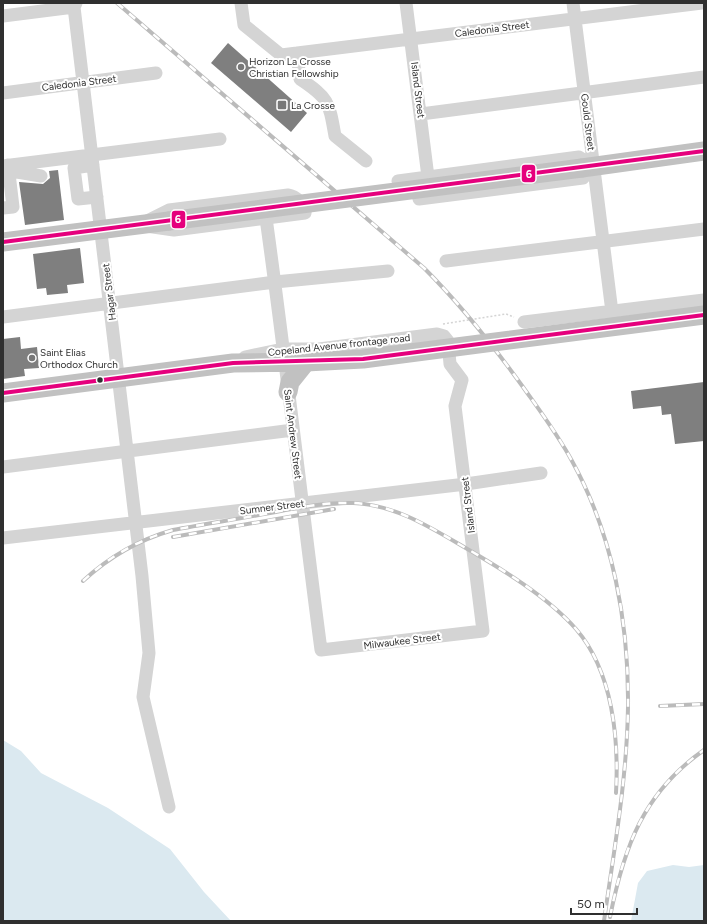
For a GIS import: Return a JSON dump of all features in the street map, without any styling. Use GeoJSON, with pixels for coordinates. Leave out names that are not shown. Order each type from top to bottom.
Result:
{"type":"FeatureCollection","features":[{"type":"Feature","properties":{"kind":"highway"},"geometry":{"type":"LineString","coordinates":[[3,242],[704,151]]}},
{"type":"Feature","properties":{"kind":"highway"},"geometry":{"type":"LineString","coordinates":[[3,393],[233,363],[283,355],[306,362],[363,359],[704,315]]}},
{"type":"Feature","properties":{"kind":"highway"},"geometry":{"type":"LineString","coordinates":[[288,392],[290,382],[306,362]]}},
{"type":"Feature","properties":{"kind":"street","name":"Caledonia Street"},"geometry":{"type":"LineString","coordinates":[[241,3],[244,25],[282,55],[702,3]]}},
{"type":"Feature","properties":{"kind":"street","name":"Island Street"},"geometry":{"type":"LineString","coordinates":[[406,3],[428,177]]}},
{"type":"Feature","properties":{"kind":"street","name":"Gould Street"},"geometry":{"type":"LineString","coordinates":[[573,3],[585,92],[588,167],[603,241],[612,312]]}},
{"type":"Feature","properties":{"kind":"street"},"geometry":{"type":"LineString","coordinates":[[3,16],[73,4]]}},
{"type":"Feature","properties":{"kind":"street","name":"Hagar Street"},"geometry":{"type":"LineString","coordinates":[[73,4],[102,230],[142,576],[149,653],[142,697],[169,807]]}},
{"type":"Feature","properties":{"kind":"street"},"geometry":{"type":"LineString","coordinates":[[297,53],[300,79],[321,93],[330,109],[335,136],[366,161]]}},
{"type":"Feature","properties":{"kind":"street","name":"Caledonia Street"},"geometry":{"type":"LineString","coordinates":[[3,93],[156,73]]}},
{"type":"Feature","properties":{"kind":"street"},"geometry":{"type":"LineString","coordinates":[[420,114],[704,77]]}},
{"type":"Feature","properties":{"kind":"street"},"geometry":{"type":"LineString","coordinates":[[7,168],[73,163],[220,139]]}},
{"type":"Feature","properties":{"kind":"street"},"geometry":{"type":"LineString","coordinates":[[398,181],[580,157],[588,167],[583,178],[420,199]]}},
{"type":"Feature","properties":{"kind":"street"},"geometry":{"type":"LineString","coordinates":[[73,163],[78,199],[97,197]]}},
{"type":"Feature","properties":{"kind":"street"},"geometry":{"type":"LineString","coordinates":[[7,168],[17,172],[42,176]]}},
{"type":"Feature","properties":{"kind":"street"},"geometry":{"type":"LineString","coordinates":[[3,208],[13,207],[7,168]]}},
{"type":"Feature","properties":{"kind":"street"},"geometry":{"type":"LineString","coordinates":[[288,195],[296,198],[306,210],[303,214],[174,230],[139,225],[169,210],[288,195]]}},
{"type":"Feature","properties":{"kind":"street","name":"Saint Andrew Street"},"geometry":{"type":"LineString","coordinates":[[266,218],[301,504],[321,650]]}},
{"type":"Feature","properties":{"kind":"street"},"geometry":{"type":"LineString","coordinates":[[446,261],[704,229]]}},
{"type":"Feature","properties":{"kind":"street"},"geometry":{"type":"LineString","coordinates":[[3,317],[275,282],[388,270]]}},
{"type":"Feature","properties":{"kind":"street"},"geometry":{"type":"LineString","coordinates":[[524,322],[704,300]]}},
{"type":"Feature","properties":{"kind":"street","name":"Copeland Avenue frontage road"},"geometry":{"type":"LineString","coordinates":[[283,355],[318,349],[441,334],[448,341],[450,364],[462,380]]}},
{"type":"Feature","properties":{"kind":"street","name":"Island Street"},"geometry":{"type":"LineString","coordinates":[[462,380],[455,406],[466,484],[483,631]]}},
{"type":"Feature","properties":{"kind":"street"},"geometry":{"type":"LineString","coordinates":[[3,467],[128,451],[157,449],[293,430]]}},
{"type":"Feature","properties":{"kind":"street","name":"Sumner Street"},"geometry":{"type":"LineString","coordinates":[[3,538],[301,504],[466,484],[541,473]]}},
{"type":"Feature","properties":{"kind":"street","name":"Milwaukee Street"},"geometry":{"type":"LineString","coordinates":[[321,650],[483,631]]}},
{"type":"Feature","properties":{"kind":"path"},"geometry":{"type":"LineString","coordinates":[[443,324],[506,314],[524,322]]}},
{"type":"Feature","properties":{"kind":"shaded area"},"geometry":{"type":"Polygon","coordinates":[[[3,740],[21,751],[41,773],[108,808],[170,849],[204,892],[231,921],[3,921],[3,740]]]}},
{"type":"Feature","properties":{"kind":"shaded area"},"geometry":{"type":"Polygon","coordinates":[[[673,865],[689,867],[704,865],[704,921],[631,921],[638,883],[647,871],[673,865]]]}},
{"type":"Feature","properties":{"kind":"building"},"geometry":{"type":"Polygon","coordinates":[[[228,43],[307,113],[291,132],[211,63],[228,43]]]}},
{"type":"Feature","properties":{"kind":"building"},"geometry":{"type":"Polygon","coordinates":[[[58,170],[64,220],[25,225],[19,182],[43,184],[50,178],[49,171],[58,170]]]}},
{"type":"Feature","properties":{"kind":"building"},"geometry":{"type":"Polygon","coordinates":[[[80,248],[84,283],[67,285],[68,293],[47,295],[46,288],[37,289],[33,254],[80,248]]]}},
{"type":"Feature","properties":{"kind":"building"},"geometry":{"type":"Polygon","coordinates":[[[20,337],[21,349],[37,347],[39,368],[24,369],[25,376],[3,379],[3,339],[20,337]]]}},
{"type":"Feature","properties":{"kind":"building"},"geometry":{"type":"Polygon","coordinates":[[[704,382],[704,441],[675,444],[671,414],[662,415],[661,406],[633,409],[631,391],[704,382]]]}},
{"type":"Feature","properties":{"kind":"railway"},"geometry":{"type":"LineString","coordinates":[[117,3],[424,268],[438,282],[500,355],[549,423],[572,461],[586,489],[608,549],[622,612],[628,675],[627,734],[623,788],[604,921]]}},
{"type":"Feature","properties":{"kind":"railway"},"geometry":{"type":"LineString","coordinates":[[83,581],[93,572],[125,550],[136,544],[173,530],[301,507],[332,503],[368,505],[397,512],[424,524],[508,574],[552,606],[576,629],[588,646],[598,665],[606,686],[614,729],[617,772],[616,793]]}},
{"type":"Feature","properties":{"kind":"railway"},"geometry":{"type":"LineString","coordinates":[[173,537],[334,509]]}},
{"type":"Feature","properties":{"kind":"railway"},"geometry":{"type":"LineString","coordinates":[[660,706],[704,704]]}},
{"type":"Feature","properties":{"kind":"railway"},"geometry":{"type":"LineString","coordinates":[[610,917],[622,867],[639,823],[651,803],[666,784],[683,767],[704,750]]}},
{"type":"Feature","properties":{"kind":"transit line","name":"6"},"geometry":{"type":"LineString","coordinates":[[3,242],[704,151]]}},
{"type":"Feature","properties":{"kind":"transit line","name":"6"},"geometry":{"type":"LineString","coordinates":[[3,393],[233,363],[363,359],[704,315]]}},
{"type":"Feature","properties":{"kind":"place","name":"Horizon La Crosse Christian Fellowship"},"geometry":{"type":"Point","coordinates":[241,67]}},
{"type":"Feature","properties":{"kind":"place","name":"La Crosse"},"geometry":{"type":"Point","coordinates":[282,105]}},
{"type":"Feature","properties":{"kind":"place","name":"Saint Elias Orthodox Church"},"geometry":{"type":"Point","coordinates":[32,358]}}]}
